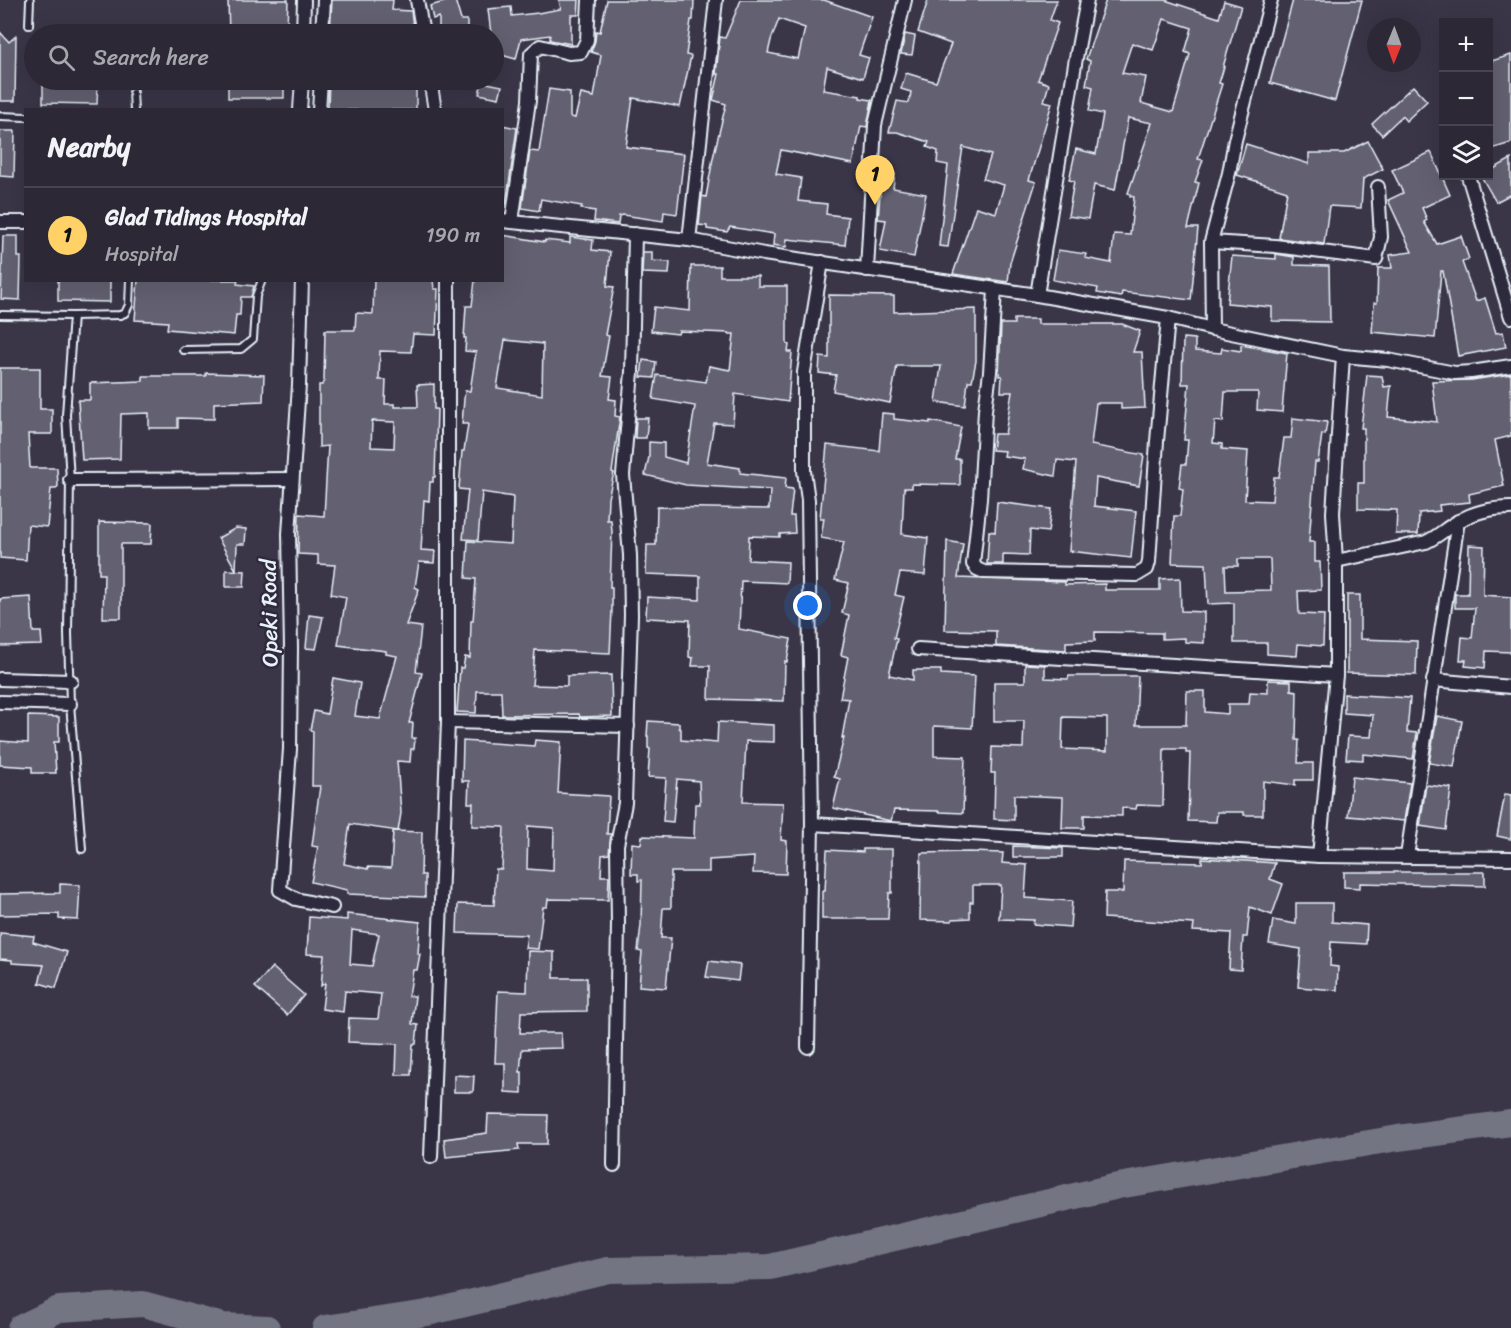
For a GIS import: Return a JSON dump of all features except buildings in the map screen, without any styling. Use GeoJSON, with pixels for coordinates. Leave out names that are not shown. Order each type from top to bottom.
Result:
{"type":"FeatureCollection","features":[{"type":"Feature","properties":{"kind":"street"},"geometry":{"type":"LineString","coordinates":[[303,24],[304,0]]}},
{"type":"Feature","properties":{"kind":"street"},"geometry":{"type":"LineString","coordinates":[[323,24],[324,0]]}},
{"type":"Feature","properties":{"kind":"street"},"geometry":{"type":"LineString","coordinates":[[417,0],[421,24]]}},
{"type":"Feature","properties":{"kind":"street"},"geometry":{"type":"LineString","coordinates":[[589,0],[587,40],[581,52],[569,53],[540,46],[531,54],[529,101],[507,221],[689,240],[764,254],[1037,295],[1168,318],[1343,356],[1389,360],[1455,373],[1511,366]]}},
{"type":"Feature","properties":{"kind":"street"},"geometry":{"type":"LineString","coordinates":[[689,240],[716,0]]}},
{"type":"Feature","properties":{"kind":"street"},"geometry":{"type":"LineString","coordinates":[[867,270],[875,125],[905,0]]}},
{"type":"Feature","properties":{"kind":"street"},"geometry":{"type":"LineString","coordinates":[[1037,295],[1087,0]]}},
{"type":"Feature","properties":{"kind":"street"},"geometry":{"type":"LineString","coordinates":[[1212,329],[1211,242],[1271,0]]}},
{"type":"Feature","properties":{"kind":"street"},"geometry":{"type":"LineString","coordinates":[[300,108],[301,90]]}},
{"type":"Feature","properties":{"kind":"street"},"geometry":{"type":"LineString","coordinates":[[319,108],[320,90]]}},
{"type":"Feature","properties":{"kind":"street"},"geometry":{"type":"LineString","coordinates":[[432,90],[435,108]]}},
{"type":"Feature","properties":{"kind":"street"},"geometry":{"type":"LineString","coordinates":[[1469,180],[1511,317]]}},
{"type":"Feature","properties":{"kind":"street"},"geometry":{"type":"LineString","coordinates":[[1211,242],[1275,246],[1376,259],[1381,237],[1378,187]]}},
{"type":"Feature","properties":{"kind":"street"},"geometry":{"type":"LineString","coordinates":[[0,222],[24,222]]}},
{"type":"Feature","properties":{"kind":"street"},"geometry":{"type":"LineString","coordinates":[[614,1165],[617,845],[625,803],[631,588],[623,475],[632,372],[635,234]]}},
{"type":"Feature","properties":{"kind":"street"},"geometry":{"type":"LineString","coordinates":[[808,1047],[812,824],[804,372],[822,262]]}},
{"type":"Feature","properties":{"kind":"street","name":"Opeki Road"},"geometry":{"type":"LineString","coordinates":[[300,282],[299,385],[289,534],[290,748],[280,890],[296,899],[332,907]]}},
{"type":"Feature","properties":{"kind":"street"},"geometry":{"type":"LineString","coordinates":[[431,1156],[448,722],[448,282]]}},
{"type":"Feature","properties":{"kind":"street"},"geometry":{"type":"LineString","coordinates":[[995,290],[973,564],[984,572],[1137,574],[1147,569],[1168,318]]}},
{"type":"Feature","properties":{"kind":"street"},"geometry":{"type":"LineString","coordinates":[[1319,856],[1336,675],[1336,561],[1333,513],[1343,356]]}},
{"type":"Feature","properties":{"kind":"street"},"geometry":{"type":"LineString","coordinates":[[70,480],[292,479]]}},
{"type":"Feature","properties":{"kind":"street"},"geometry":{"type":"LineString","coordinates":[[1336,561],[1426,542],[1440,536],[1458,521],[1499,508],[1511,508]]}},
{"type":"Feature","properties":{"kind":"street"},"geometry":{"type":"LineString","coordinates":[[1407,856],[1458,521]]}},
{"type":"Feature","properties":{"kind":"street"},"geometry":{"type":"LineString","coordinates":[[918,649],[1336,675]]}},
{"type":"Feature","properties":{"kind":"street"},"geometry":{"type":"LineString","coordinates":[[0,679],[71,681]]}},
{"type":"Feature","properties":{"kind":"street"},"geometry":{"type":"LineString","coordinates":[[1433,680],[1511,687]]}},
{"type":"Feature","properties":{"kind":"street"},"geometry":{"type":"LineString","coordinates":[[0,702],[70,704]]}},
{"type":"Feature","properties":{"kind":"street"},"geometry":{"type":"LineString","coordinates":[[448,722],[628,726]]}},
{"type":"Feature","properties":{"kind":"street"},"geometry":{"type":"LineString","coordinates":[[812,824],[1319,856],[1511,858]]}},
{"type":"Feature","properties":{"kind":"lane"},"geometry":{"type":"LineString","coordinates":[[29,24],[30,0]]}},
{"type":"Feature","properties":{"kind":"lane"},"geometry":{"type":"LineString","coordinates":[[133,92],[134,108]]}},
{"type":"Feature","properties":{"kind":"lane"},"geometry":{"type":"LineString","coordinates":[[0,116],[24,117]]}},
{"type":"Feature","properties":{"kind":"lane"},"geometry":{"type":"LineString","coordinates":[[0,315],[120,315],[125,313],[129,305],[130,282]]}},
{"type":"Feature","properties":{"kind":"lane"},"geometry":{"type":"LineString","coordinates":[[183,350],[241,349],[253,339],[256,296],[261,282]]}},
{"type":"Feature","properties":{"kind":"lane"},"geometry":{"type":"LineString","coordinates":[[74,316],[66,415],[70,480],[68,633],[70,704],[82,849]]}},
{"type":"Feature","properties":{"kind":"waterway"},"geometry":{"type":"LineString","coordinates":[[325,1328],[427,1313],[608,1270],[770,1267],[1118,1186],[1398,1138],[1511,1123]]}},
{"type":"Feature","properties":{"kind":"waterway"},"geometry":{"type":"LineString","coordinates":[[20,1328],[59,1309],[143,1304],[223,1326],[267,1328]]}},
{"type":"Feature","properties":{"kind":"place","name":"Glad Tidings Hospital"},"geometry":{"type":"Point","coordinates":[875,205]}}]}
